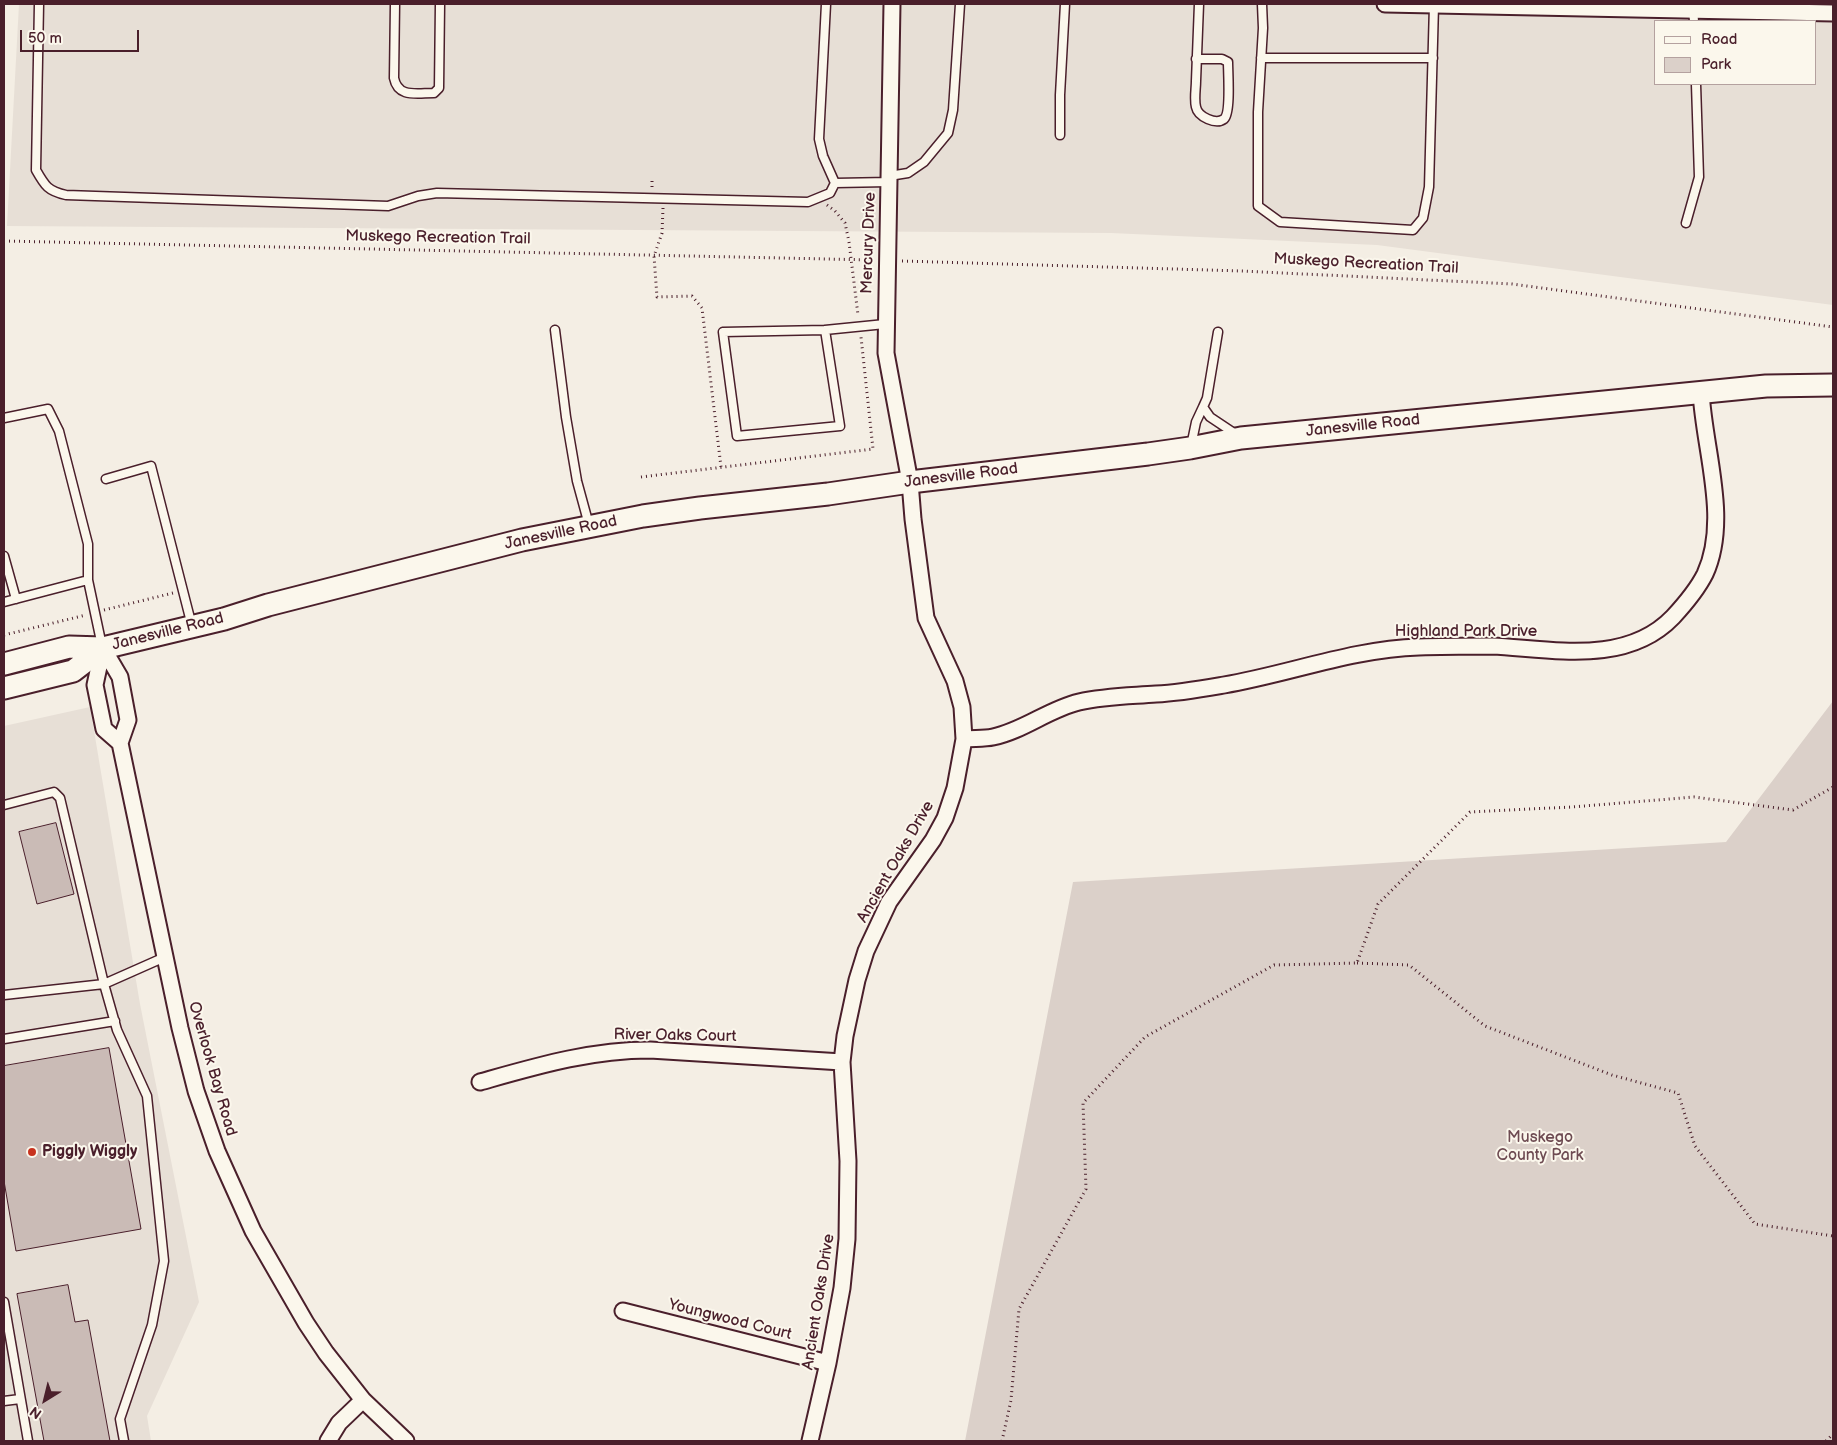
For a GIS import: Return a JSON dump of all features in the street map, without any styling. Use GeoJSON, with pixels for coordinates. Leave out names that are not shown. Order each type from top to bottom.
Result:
{"type":"FeatureCollection","features":[{"type":"Feature","properties":{"kind":"main road","name":"Janesville Road"},"geometry":{"type":"LineString","coordinates":[[4,664],[69,647],[103,648],[522,540],[589,526],[700,508],[828,494],[910,482],[1190,448],[1241,438],[1766,386],[1833,385]]}},
{"type":"Feature","properties":{"kind":"main road","name":"Janesville Road"},"geometry":{"type":"LineString","coordinates":[[4,688],[73,671],[103,648]]}},
{"type":"Feature","properties":{"kind":"street","name":"Mercury Drive"},"geometry":{"type":"LineString","coordinates":[[892,4],[886,353],[910,482]]}},
{"type":"Feature","properties":{"kind":"street"},"geometry":{"type":"LineString","coordinates":[[1385,4],[1549,5],[1694,16],[1739,8],[1833,13]]}},
{"type":"Feature","properties":{"kind":"street","name":"Highland Park Drive"},"geometry":{"type":"LineString","coordinates":[[964,739],[994,737],[1076,702],[1113,696],[1156,694],[1225,685],[1316,663],[1384,650],[1418,647],[1491,646],[1595,651],[1624,646],[1647,636],[1670,619],[1691,597],[1704,575],[1713,550],[1715,519],[1713,486],[1702,418],[1701,392]]}},
{"type":"Feature","properties":{"kind":"street","name":"Ancient Oaks Drive"},"geometry":{"type":"LineString","coordinates":[[810,1441],[828,1363],[842,1288],[847,1240],[848,1162],[842,1062],[845,1036],[857,980],[866,951],[889,902],[933,840],[945,818],[955,788],[964,739],[962,707],[955,681],[926,618],[910,482]]}},
{"type":"Feature","properties":{"kind":"street"},"geometry":{"type":"LineString","coordinates":[[103,648],[120,677],[127,711],[128,720],[120,742],[104,729],[95,685],[103,648]]}},
{"type":"Feature","properties":{"kind":"street","name":"Overlook Bay Road"},"geometry":{"type":"LineString","coordinates":[[120,742],[180,1028],[196,1091],[217,1151],[253,1232],[306,1323],[326,1353],[363,1400],[406,1441]]}},
{"type":"Feature","properties":{"kind":"street","name":"River Oaks Court"},"geometry":{"type":"LineString","coordinates":[[480,1082],[560,1060],[620,1050],[650,1050],[842,1062]]}},
{"type":"Feature","properties":{"kind":"street","name":"Youngwood Court"},"geometry":{"type":"LineString","coordinates":[[623,1311],[828,1363]]}},
{"type":"Feature","properties":{"kind":"street"},"geometry":{"type":"LineString","coordinates":[[328,1441],[339,1423],[363,1400]]}},
{"type":"Feature","properties":{"kind":"lane"},"geometry":{"type":"LineString","coordinates":[[39,4],[36,170],[44,184],[53,193],[388,206],[418,196],[437,193],[808,202],[830,193],[835,183]]}},
{"type":"Feature","properties":{"kind":"lane"},"geometry":{"type":"LineString","coordinates":[[395,4],[394,78],[396,87],[402,92],[434,93],[439,88],[440,4]]}},
{"type":"Feature","properties":{"kind":"lane"},"geometry":{"type":"LineString","coordinates":[[826,4],[819,139],[823,156],[835,183]]}},
{"type":"Feature","properties":{"kind":"lane"},"geometry":{"type":"LineString","coordinates":[[835,183],[889,179],[908,173],[924,162],[948,133],[953,110],[960,4]]}},
{"type":"Feature","properties":{"kind":"lane"},"geometry":{"type":"LineString","coordinates":[[1060,136],[1060,95],[1065,4]]}},
{"type":"Feature","properties":{"kind":"lane"},"geometry":{"type":"LineString","coordinates":[[1196,60],[1222,59],[1228,62],[1228,102],[1227,115],[1224,119],[1218,121],[1210,120],[1196,110],[1196,60],[1199,4]]}},
{"type":"Feature","properties":{"kind":"lane"},"geometry":{"type":"LineString","coordinates":[[1262,4],[1258,112],[1258,206],[1280,222],[1414,230],[1422,218],[1429,187],[1434,5]]}},
{"type":"Feature","properties":{"kind":"lane"},"geometry":{"type":"LineString","coordinates":[[1261,58],[1433,58]]}},
{"type":"Feature","properties":{"kind":"lane"},"geometry":{"type":"LineString","coordinates":[[1686,223],[1699,177],[1696,85]]}},
{"type":"Feature","properties":{"kind":"lane"},"geometry":{"type":"LineString","coordinates":[[825,330],[840,426],[737,436],[723,332],[825,330],[886,324]]}},
{"type":"Feature","properties":{"kind":"lane"},"geometry":{"type":"LineString","coordinates":[[555,330],[566,417],[577,481],[589,526]]}},
{"type":"Feature","properties":{"kind":"lane"},"geometry":{"type":"LineString","coordinates":[[1190,448],[1196,422],[1207,398],[1218,332]]}},
{"type":"Feature","properties":{"kind":"lane"},"geometry":{"type":"LineString","coordinates":[[1203,407],[1210,416],[1241,438]]}},
{"type":"Feature","properties":{"kind":"lane"},"geometry":{"type":"LineString","coordinates":[[4,418],[48,408],[59,431],[88,544],[88,580],[103,648]]}},
{"type":"Feature","properties":{"kind":"lane"},"geometry":{"type":"LineString","coordinates":[[106,479],[150,466],[192,626]]}},
{"type":"Feature","properties":{"kind":"lane"},"geometry":{"type":"LineString","coordinates":[[4,556],[16,598]]}},
{"type":"Feature","properties":{"kind":"lane"},"geometry":{"type":"LineString","coordinates":[[4,602],[88,580]]}},
{"type":"Feature","properties":{"kind":"lane"},"geometry":{"type":"LineString","coordinates":[[4,804],[54,792],[60,798],[104,984],[115,1021],[147,1096],[164,1261],[152,1326],[120,1419],[124,1441]]}},
{"type":"Feature","properties":{"kind":"lane"},"geometry":{"type":"LineString","coordinates":[[4,996],[104,984],[165,957]]}},
{"type":"Feature","properties":{"kind":"lane"},"geometry":{"type":"LineString","coordinates":[[4,1039],[115,1021]]}},
{"type":"Feature","properties":{"kind":"lane"},"geometry":{"type":"LineString","coordinates":[[4,1302],[28,1441]]}},
{"type":"Feature","properties":{"kind":"lane"},"geometry":{"type":"LineString","coordinates":[[4,1402],[20,1400]]}},
{"type":"Feature","properties":{"kind":"path"},"geometry":{"type":"LineString","coordinates":[[641,477],[873,448],[860,327],[845,223],[835,211],[817,198]]}},
{"type":"Feature","properties":{"kind":"path","name":"Muskego Recreation Trail"},"geometry":{"type":"LineString","coordinates":[[4,241],[873,260]]}},
{"type":"Feature","properties":{"kind":"path"},"geometry":{"type":"LineString","coordinates":[[658,246],[654,256],[657,297],[692,296],[702,308],[721,467]]}},
{"type":"Feature","properties":{"kind":"path","name":"Muskego Recreation Trail"},"geometry":{"type":"LineString","coordinates":[[896,261],[1242,271],[1512,284],[1833,327]]}},
{"type":"Feature","properties":{"kind":"path"},"geometry":{"type":"LineString","coordinates":[[1357,963],[1378,904],[1470,812],[1572,807],[1694,796],[1793,810],[1833,787]]}},
{"type":"Feature","properties":{"kind":"path"},"geometry":{"type":"LineString","coordinates":[[1002,1441],[1011,1400],[1019,1309],[1086,1189],[1083,1103],[1145,1037],[1274,965],[1409,964],[1485,1026],[1612,1075],[1678,1093],[1694,1146],[1755,1224],[1833,1236]]}},
{"type":"Feature","properties":{"kind":"path"},"geometry":{"type":"LineString","coordinates":[[1826,1441],[1833,1434]]}},
{"type":"Feature","properties":{"kind":"shaded area"},"geometry":{"type":"Polygon","coordinates":[[[19,4],[1833,4],[1833,305],[1377,245],[1111,233],[7,226],[19,4]]]}},
{"type":"Feature","properties":{"kind":"shaded area"},"geometry":{"type":"Polygon","coordinates":[[[90,707],[140,1004],[199,1302],[147,1416],[151,1441],[4,1441],[4,726],[90,707]]]}},
{"type":"Feature","properties":{"kind":"green space","name":"Muskego County Park"},"geometry":{"type":"Polygon","coordinates":[[[1833,701],[1833,1441],[965,1441],[1073,882],[1726,842],[1833,701]]]}},
{"type":"Feature","properties":{"kind":"building"},"geometry":{"type":"Polygon","coordinates":[[[56,823],[74,894],[37,904],[19,832],[56,823]]]}},
{"type":"Feature","properties":{"kind":"building"},"geometry":{"type":"Polygon","coordinates":[[[109,1048],[141,1229],[16,1251],[4,1181],[4,1066],[109,1048]]]}},
{"type":"Feature","properties":{"kind":"building"},"geometry":{"type":"Polygon","coordinates":[[[68,1285],[75,1322],[88,1320],[110,1441],[44,1441],[17,1294],[68,1285]]]}},
{"type":"Feature","properties":{"kind":"place","name":"Piggly Wiggly"},"geometry":{"type":"Point","coordinates":[32,1152]}}]}
